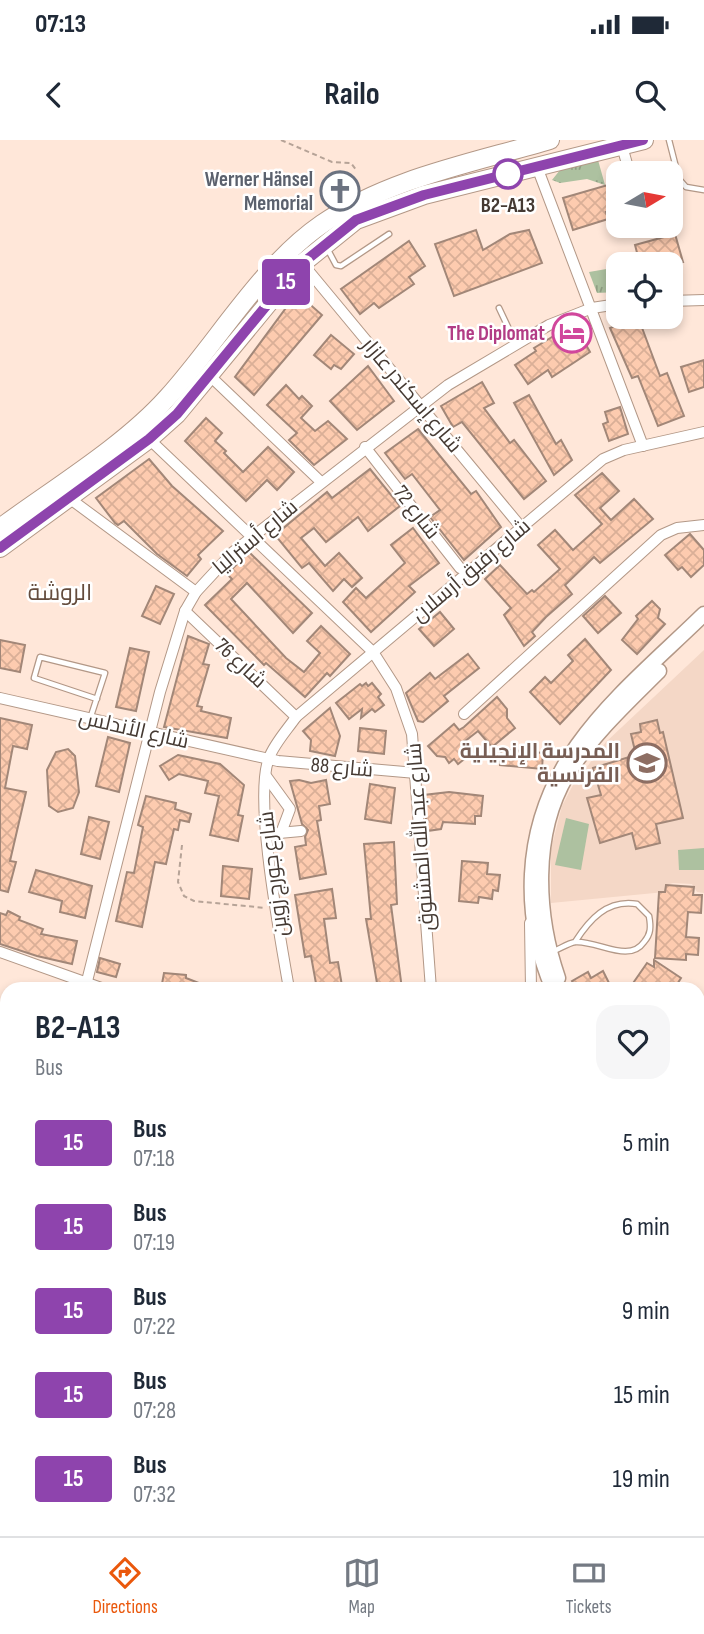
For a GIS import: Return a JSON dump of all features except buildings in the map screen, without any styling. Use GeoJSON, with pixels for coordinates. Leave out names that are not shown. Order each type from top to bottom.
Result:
{"type":"FeatureCollection","features":[{"type":"Feature","properties":{"kind":"highway"},"geometry":{"type":"LineString","coordinates":[[0,528],[155,411],[193,370],[273,269],[322,224],[378,192],[550,140]]}},
{"type":"Feature","properties":{"kind":"highway"},"geometry":{"type":"LineString","coordinates":[[0,548],[149,439],[177,414],[302,263],[366,214],[401,201],[644,140]]}},
{"type":"Feature","properties":{"kind":"main road"},"geometry":{"type":"LineString","coordinates":[[551,982],[537,910],[535,833],[546,797],[572,750],[600,718],[704,614]]}},
{"type":"Feature","properties":{"kind":"main road"},"geometry":{"type":"LineString","coordinates":[[537,910],[547,826],[565,780],[580,757],[704,626]]}},
{"type":"Feature","properties":{"kind":"main road"},"geometry":{"type":"LineString","coordinates":[[545,954],[559,982]]}},
{"type":"Feature","properties":{"kind":"street"},"geometry":{"type":"LineString","coordinates":[[622,146],[626,161]]}},
{"type":"Feature","properties":{"kind":"street"},"geometry":{"type":"LineString","coordinates":[[537,167],[643,446]]}},
{"type":"Feature","properties":{"kind":"street","name":"شارع إسكندر عازار"},"geometry":{"type":"LineString","coordinates":[[302,263],[522,527]]}},
{"type":"Feature","properties":{"kind":"street"},"geometry":{"type":"LineString","coordinates":[[683,301],[704,300]]}},
{"type":"Feature","properties":{"kind":"street","name":"شارع أستراليا"},"geometry":{"type":"LineString","coordinates":[[86,982],[150,734],[185,611],[196,592],[225,559],[419,405],[549,325],[592,308],[606,306]]}},
{"type":"Feature","properties":{"kind":"street"},"geometry":{"type":"LineString","coordinates":[[209,375],[321,482]]}},
{"type":"Feature","properties":{"kind":"street","name":"شارع رفيق أرسلان"},"geometry":{"type":"LineString","coordinates":[[269,758],[296,717],[472,572],[603,459],[643,446],[704,432]]}},
{"type":"Feature","properties":{"kind":"street","name":"شارع عبد الله المشنوق"},"geometry":{"type":"LineString","coordinates":[[149,439],[373,652],[402,702],[412,734],[416,773],[431,982]]}},
{"type":"Feature","properties":{"kind":"street","name":"شارع 72"},"geometry":{"type":"LineString","coordinates":[[365,447],[460,568],[472,572]]}},
{"type":"Feature","properties":{"kind":"street"},"geometry":{"type":"LineString","coordinates":[[69,498],[196,592]]}},
{"type":"Feature","properties":{"kind":"street"},"geometry":{"type":"LineString","coordinates":[[464,714],[661,535],[687,526],[704,525]]}},
{"type":"Feature","properties":{"kind":"street","name":"شارع 76"},"geometry":{"type":"LineString","coordinates":[[185,611],[296,717]]}},
{"type":"Feature","properties":{"kind":"street","name":"شارع الأندلس"},"geometry":{"type":"LineString","coordinates":[[0,698],[150,734],[269,758]]}},
{"type":"Feature","properties":{"kind":"street","name":"شارع 88"},"geometry":{"type":"LineString","coordinates":[[269,758],[416,773]]}},
{"type":"Feature","properties":{"kind":"street","name":"شارع جورج زوين"},"geometry":{"type":"LineString","coordinates":[[269,758],[266,776],[268,834],[275,909],[288,982]]}},
{"type":"Feature","properties":{"kind":"street"},"geometry":{"type":"LineString","coordinates":[[266,776],[290,809],[281,832]]}},
{"type":"Feature","properties":{"kind":"street"},"geometry":{"type":"LineString","coordinates":[[268,834],[301,831]]}},
{"type":"Feature","properties":{"kind":"street"},"geometry":{"type":"LineString","coordinates":[[530,982],[528,952],[537,910]]}},
{"type":"Feature","properties":{"kind":"street"},"geometry":{"type":"LineString","coordinates":[[0,952],[77,982]]}},
{"type":"Feature","properties":{"kind":"lane"},"geometry":{"type":"LineString","coordinates":[[669,140],[680,179],[686,187],[704,190]]}},
{"type":"Feature","properties":{"kind":"lane"},"geometry":{"type":"LineString","coordinates":[[324,244],[336,265],[341,266],[389,233]]}},
{"type":"Feature","properties":{"kind":"lane"},"geometry":{"type":"LineString","coordinates":[[499,308],[516,344]]}},
{"type":"Feature","properties":{"kind":"lane"},"geometry":{"type":"LineString","coordinates":[[90,720],[97,699],[105,673],[40,657],[34,678],[97,699]]}},
{"type":"Feature","properties":{"kind":"lane"},"geometry":{"type":"LineString","coordinates":[[545,954],[575,942],[624,952],[634,951],[642,946],[650,934],[649,916],[637,904],[610,907],[588,923],[575,942]]}},
{"type":"Feature","properties":{"kind":"path"},"geometry":{"type":"LineString","coordinates":[[281,140],[332,162],[351,163],[358,171]]}},
{"type":"Feature","properties":{"kind":"path"},"geometry":{"type":"LineString","coordinates":[[182,845],[178,882],[184,895],[194,901],[275,909]]}},
{"type":"Feature","properties":{"kind":"shaded area","name":"المدرسة الإنجيلية الفرنسية"},"geometry":{"type":"Polygon","coordinates":[[[704,650],[704,893],[697,892],[692,884],[673,883],[666,885],[665,892],[551,903],[551,849],[562,806],[573,785],[606,742],[704,650]]]}},
{"type":"Feature","properties":{"kind":"green space"},"geometry":{"type":"Polygon","coordinates":[[[598,160],[605,185],[587,179],[560,183],[552,180],[560,170],[598,160]]]}},
{"type":"Feature","properties":{"kind":"green space"},"geometry":{"type":"Polygon","coordinates":[[[606,269],[606,293],[597,293],[589,272],[606,269]]]}},
{"type":"Feature","properties":{"kind":"green space"},"geometry":{"type":"Polygon","coordinates":[[[566,818],[589,824],[581,870],[555,865],[566,818]]]}},
{"type":"Feature","properties":{"kind":"green space"},"geometry":{"type":"Polygon","coordinates":[[[704,848],[704,870],[679,870],[678,850],[704,848]]]}},
{"type":"Feature","properties":{"kind":"bus line","name":"15"},"geometry":{"type":"LineString","coordinates":[[0,548],[149,439],[177,414],[299,266],[356,220],[401,201],[643,140]]}},
{"type":"Feature","properties":{"kind":"place","name":"B2-A13"},"geometry":{"type":"Point","coordinates":[508,174]}},
{"type":"Feature","properties":{"kind":"place","name":"Werner Hänsel Memorial"},"geometry":{"type":"Point","coordinates":[340,191]}},
{"type":"Feature","properties":{"kind":"place","name":"The Diplomat"},"geometry":{"type":"Point","coordinates":[572,333]}},
{"type":"Feature","properties":{"kind":"place","name":"المدرسة الإنجيلية الفرنسية"},"geometry":{"type":"Point","coordinates":[647,763]}},
{"type":"Feature","properties":{"kind":"district","name":"الروشة"},"geometry":{"type":"Point","coordinates":[60,592]}}]}
